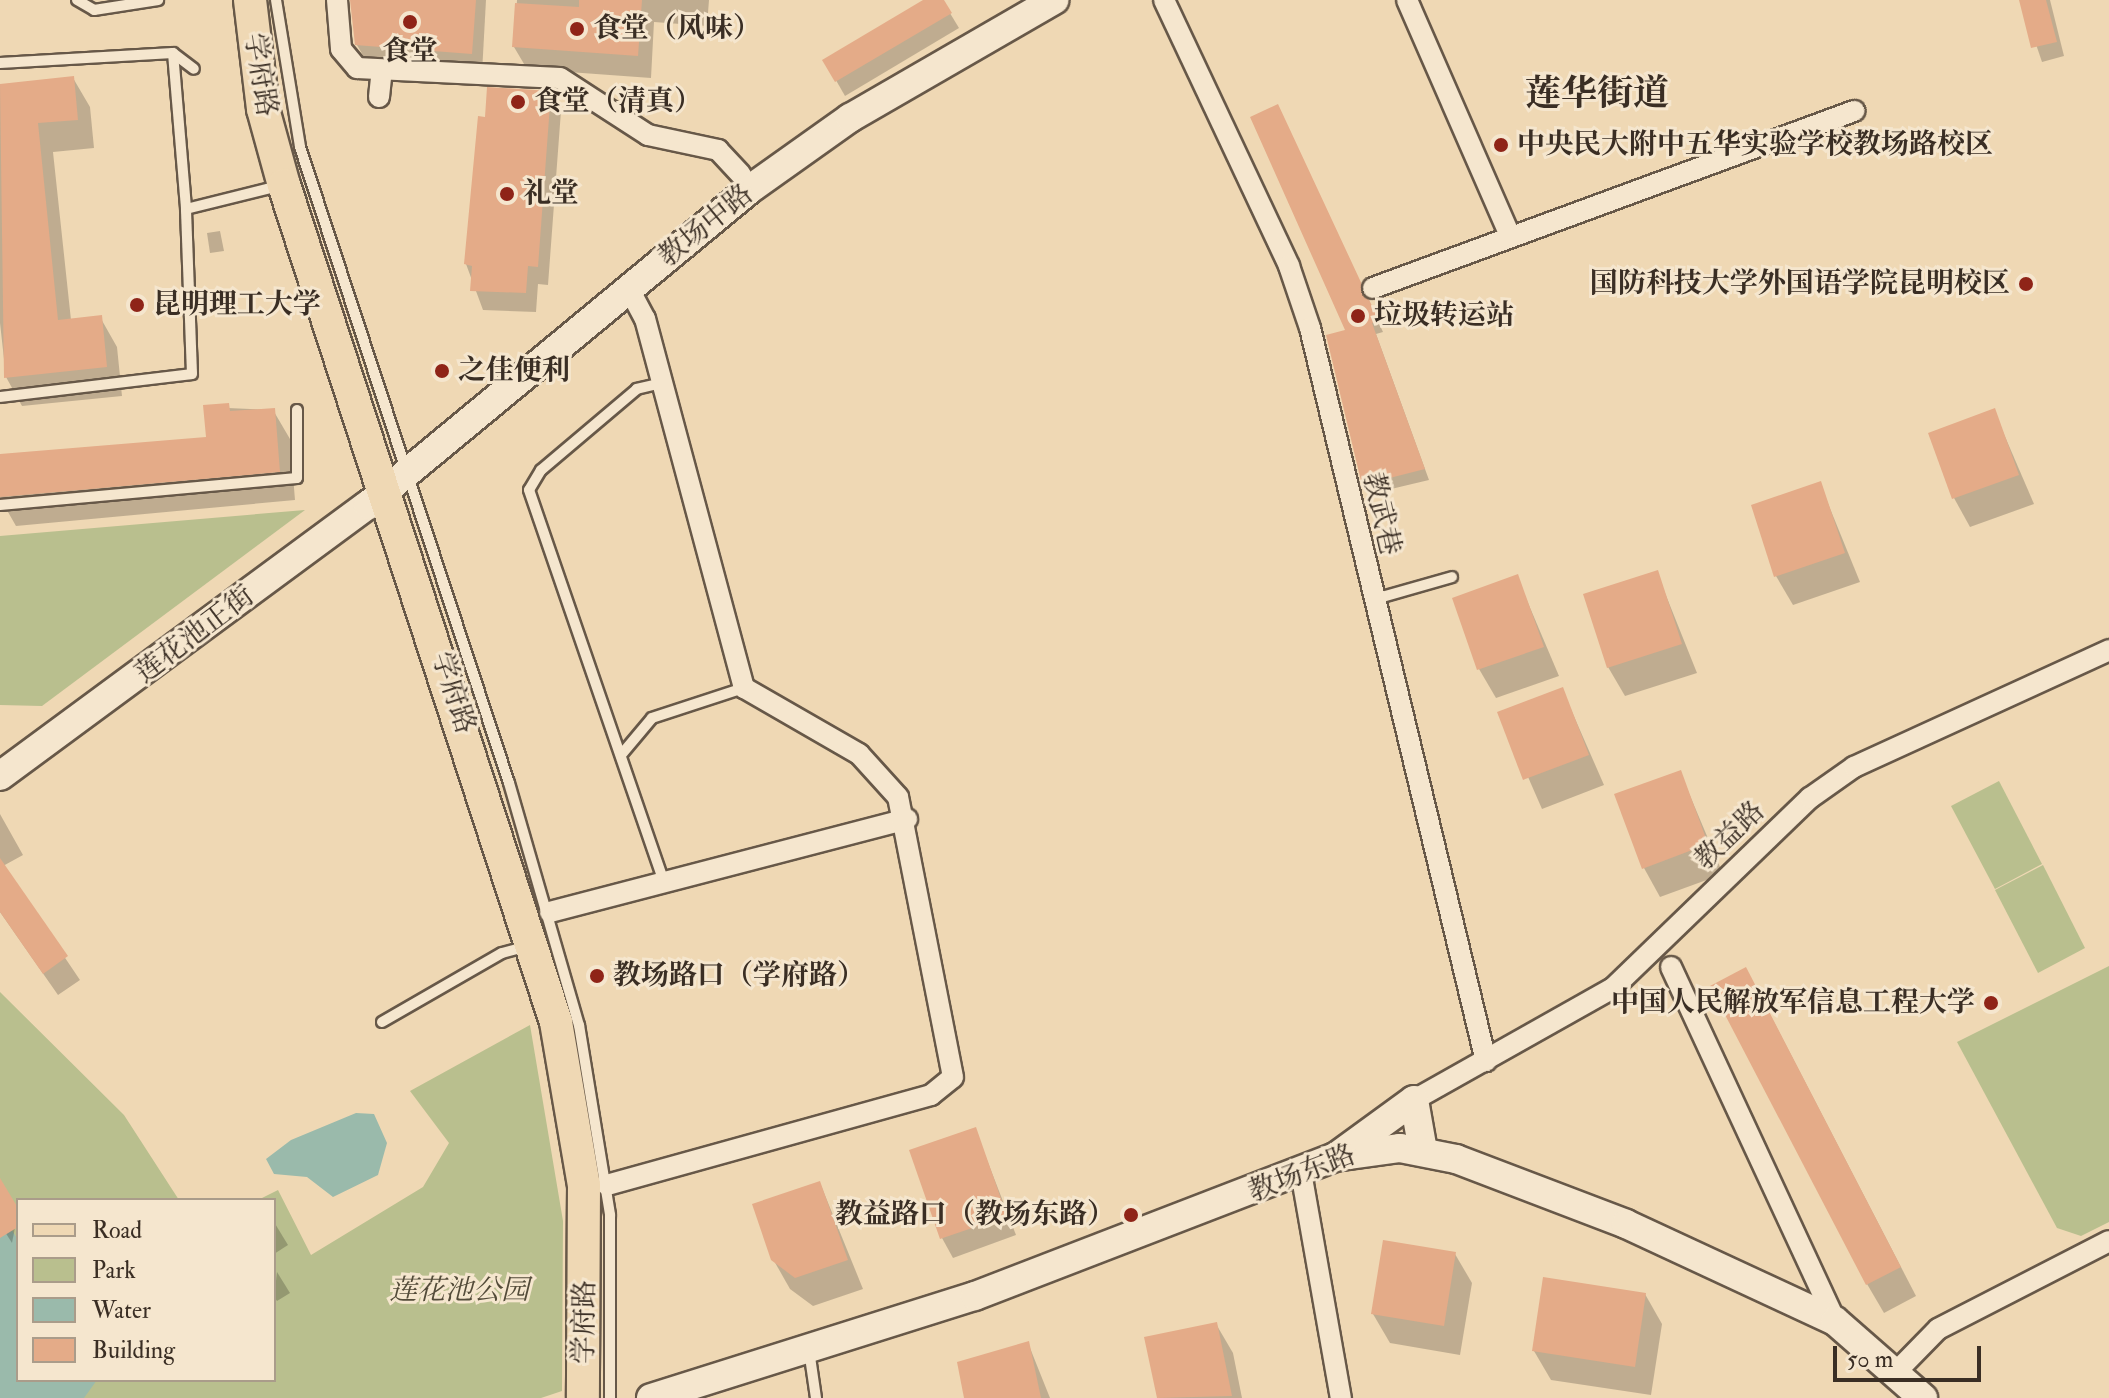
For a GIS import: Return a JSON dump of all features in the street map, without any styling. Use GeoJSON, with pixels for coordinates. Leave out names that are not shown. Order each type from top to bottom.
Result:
{"type":"FeatureCollection","features":[{"type":"Feature","properties":{"kind":"main road","name":"学府路"},"geometry":{"type":"LineString","coordinates":[[250,0],[263,109],[284,185],[396,481],[535,944],[583,1173],[583,1398]]}},
{"type":"Feature","properties":{"kind":"street"},"geometry":{"type":"LineString","coordinates":[[337,0],[341,49],[357,68],[560,78],[648,135],[718,150],[745,182]]}},
{"type":"Feature","properties":{"kind":"street","name":"教场中路"},"geometry":{"type":"LineString","coordinates":[[396,481],[629,289],[745,182],[1054,0]]}},
{"type":"Feature","properties":{"kind":"street","name":"教武巷"},"geometry":{"type":"LineString","coordinates":[[1164,0],[1289,266],[1486,1061]]}},
{"type":"Feature","properties":{"kind":"street"},"geometry":{"type":"LineString","coordinates":[[1407,0],[1509,234]]}},
{"type":"Feature","properties":{"kind":"street"},"geometry":{"type":"LineString","coordinates":[[379,97],[382,70]]}},
{"type":"Feature","properties":{"kind":"street"},"geometry":{"type":"LineString","coordinates":[[1373,288],[1509,234],[1854,111]]}},
{"type":"Feature","properties":{"kind":"street"},"geometry":{"type":"LineString","coordinates":[[607,1185],[931,1095],[953,1077],[907,819],[898,797],[859,754],[744,688],[662,383],[629,289]]}},
{"type":"Feature","properties":{"kind":"street","name":"莲花池正街"},"geometry":{"type":"LineString","coordinates":[[0,776],[396,481]]}},
{"type":"Feature","properties":{"kind":"street","name":"教益路"},"geometry":{"type":"LineString","coordinates":[[1414,1100],[1613,988],[1810,798],[1854,767],[2109,650]]}},
{"type":"Feature","properties":{"kind":"street"},"geometry":{"type":"LineString","coordinates":[[550,912],[907,819]]}},
{"type":"Feature","properties":{"kind":"street"},"geometry":{"type":"LineString","coordinates":[[1671,967],[1835,1321]]}},
{"type":"Feature","properties":{"kind":"street"},"geometry":{"type":"LineString","coordinates":[[1335,1157],[1414,1100],[1423,1151]]}},
{"type":"Feature","properties":{"kind":"street","name":"教场东路"},"geometry":{"type":"LineString","coordinates":[[651,1398],[975,1296],[1335,1157],[1423,1151],[1626,1224],[1835,1321],[1898,1370],[1923,1398]]}},
{"type":"Feature","properties":{"kind":"street"},"geometry":{"type":"LineString","coordinates":[[1301,1172],[1341,1398]]}},
{"type":"Feature","properties":{"kind":"street"},"geometry":{"type":"LineString","coordinates":[[1898,1370],[1938,1329],[2109,1241]]}},
{"type":"Feature","properties":{"kind":"lane"},"geometry":{"type":"LineString","coordinates":[[77,0],[94,10],[131,10],[158,0]]}},
{"type":"Feature","properties":{"kind":"lane","name":"学府路"},"geometry":{"type":"LineString","coordinates":[[276,0],[288,106],[396,481],[550,912],[607,1185],[610,1398]]}},
{"type":"Feature","properties":{"kind":"lane"},"geometry":{"type":"LineString","coordinates":[[0,63],[173,53],[194,69]]}},
{"type":"Feature","properties":{"kind":"lane"},"geometry":{"type":"LineString","coordinates":[[0,397],[192,374],[186,209],[173,53]]}},
{"type":"Feature","properties":{"kind":"lane"},"geometry":{"type":"LineString","coordinates":[[186,209],[284,185]]}},
{"type":"Feature","properties":{"kind":"lane"},"geometry":{"type":"LineString","coordinates":[[662,383],[637,389],[541,470],[529,490],[664,883]]}},
{"type":"Feature","properties":{"kind":"lane"},"geometry":{"type":"LineString","coordinates":[[0,505],[297,478],[297,410]]}},
{"type":"Feature","properties":{"kind":"lane"},"geometry":{"type":"LineString","coordinates":[[1373,600],[1452,577]]}},
{"type":"Feature","properties":{"kind":"lane"},"geometry":{"type":"LineString","coordinates":[[621,755],[652,718],[744,688]]}},
{"type":"Feature","properties":{"kind":"lane"},"geometry":{"type":"LineString","coordinates":[[382,1022],[502,953],[535,944]]}},
{"type":"Feature","properties":{"kind":"lane"},"geometry":{"type":"LineString","coordinates":[[808,1348],[816,1398]]}},
{"type":"Feature","properties":{"kind":"green space"},"geometry":{"type":"Polygon","coordinates":[[[305,510],[42,706],[0,705],[0,536],[305,510]]]}},
{"type":"Feature","properties":{"kind":"green space"},"geometry":{"type":"Polygon","coordinates":[[[1999,781],[2042,864],[1995,889],[1951,806],[1999,781]]]}},
{"type":"Feature","properties":{"kind":"green space"},"geometry":{"type":"Polygon","coordinates":[[[2043,865],[2085,948],[2038,973],[1995,890],[2043,865]]]}},
{"type":"Feature","properties":{"kind":"green space"},"geometry":{"type":"Polygon","coordinates":[[[2109,966],[2109,1222],[2081,1236],[2057,1228],[1957,1042],[2109,966]]]}},
{"type":"Feature","properties":{"kind":"green space","name":"莲花池公园"},"geometry":{"type":"Polygon","coordinates":[[[0,992],[124,1115],[178,1198],[16,1198],[16,1382],[276,1382],[276,1198],[262,1198],[278,1190],[311,1255],[423,1187],[449,1143],[410,1091],[530,1025],[563,1221],[562,1391],[541,1398],[0,1398],[0,992]]]}},
{"type":"Feature","properties":{"kind":"water"},"geometry":{"type":"Polygon","coordinates":[[[356,1113],[374,1114],[387,1143],[378,1175],[333,1197],[307,1177],[274,1174],[266,1159],[291,1140],[356,1113]]]}},
{"type":"Feature","properties":{"kind":"water"},"geometry":{"type":"Polygon","coordinates":[[[0,1211],[16,1237],[16,1382],[96,1382],[84,1398],[0,1398],[0,1211]]]}},
{"type":"Feature","properties":{"kind":"building","name":"食堂"},"geometry":{"type":"Polygon","coordinates":[[[350,0],[476,0],[472,54],[355,45],[350,0]]]}},
{"type":"Feature","properties":{"kind":"building","name":"食堂（风味）"},"geometry":{"type":"Polygon","coordinates":[[[579,0],[642,0],[638,56],[512,47],[515,3],[579,7],[579,0]]]}},
{"type":"Feature","properties":{"kind":"building"},"geometry":{"type":"Polygon","coordinates":[[[923,0],[944,0],[952,13],[835,82],[822,60],[923,0]]]}},
{"type":"Feature","properties":{"kind":"building"},"geometry":{"type":"Polygon","coordinates":[[[2019,0],[2046,0],[2057,42],[2031,48],[2019,0]]]}},
{"type":"Feature","properties":{"kind":"building"},"geometry":{"type":"Polygon","coordinates":[[[74,76],[78,120],[38,123],[58,320],[102,315],[107,367],[4,378],[0,84],[74,76]]]}},
{"type":"Feature","properties":{"kind":"building","name":"礼堂"},"geometry":{"type":"Polygon","coordinates":[[[487,87],[551,91],[538,267],[528,266],[526,293],[470,291],[472,266],[464,264],[478,116],[485,117],[487,87]]]}},
{"type":"Feature","properties":{"kind":"building"},"geometry":{"type":"Polygon","coordinates":[[[1278,104],[1379,321],[1372,323],[1425,469],[1362,485],[1326,335],[1345,330],[1250,117],[1278,104]]]}},
{"type":"Feature","properties":{"kind":"building"},"geometry":{"type":"Polygon","coordinates":[[[229,403],[230,411],[275,408],[280,472],[0,497],[0,454],[206,437],[203,405],[229,403]]]}},
{"type":"Feature","properties":{"kind":"building"},"geometry":{"type":"Polygon","coordinates":[[[1995,408],[2019,475],[1952,499],[1928,433],[1995,408]]]}},
{"type":"Feature","properties":{"kind":"building"},"geometry":{"type":"Polygon","coordinates":[[[1821,481],[1845,553],[1774,577],[1751,505],[1821,481]]]}},
{"type":"Feature","properties":{"kind":"building"},"geometry":{"type":"Polygon","coordinates":[[[1658,570],[1682,644],[1607,668],[1583,594],[1658,570]]]}},
{"type":"Feature","properties":{"kind":"building"},"geometry":{"type":"Polygon","coordinates":[[[1518,574],[1544,647],[1477,670],[1452,598],[1518,574]]]}},
{"type":"Feature","properties":{"kind":"building"},"geometry":{"type":"Polygon","coordinates":[[[1563,687],[1589,755],[1523,780],[1497,712],[1563,687]]]}},
{"type":"Feature","properties":{"kind":"building"},"geometry":{"type":"Polygon","coordinates":[[[1681,770],[1708,844],[1642,869],[1614,794],[1681,770]]]}},
{"type":"Feature","properties":{"kind":"building"},"geometry":{"type":"Polygon","coordinates":[[[0,858],[68,956],[43,974],[0,912],[0,858]]]}},
{"type":"Feature","properties":{"kind":"building"},"geometry":{"type":"Polygon","coordinates":[[[1746,967],[1901,1267],[1866,1285],[1710,986],[1746,967]]]}},
{"type":"Feature","properties":{"kind":"building"},"geometry":{"type":"Polygon","coordinates":[[[976,1127],[1007,1216],[940,1239],[909,1150],[976,1127]]]}},
{"type":"Feature","properties":{"kind":"building"},"geometry":{"type":"Polygon","coordinates":[[[0,1178],[16,1205],[16,1228],[0,1238],[0,1178]]]}},
{"type":"Feature","properties":{"kind":"building"},"geometry":{"type":"Polygon","coordinates":[[[820,1181],[848,1260],[795,1278],[771,1260],[752,1204],[820,1181]]]}},
{"type":"Feature","properties":{"kind":"building"},"geometry":{"type":"Polygon","coordinates":[[[1383,1240],[1456,1252],[1444,1326],[1371,1314],[1383,1240]]]}},
{"type":"Feature","properties":{"kind":"building"},"geometry":{"type":"Polygon","coordinates":[[[1543,1277],[1646,1293],[1635,1367],[1532,1351],[1543,1277]]]}},
{"type":"Feature","properties":{"kind":"building"},"geometry":{"type":"Polygon","coordinates":[[[1217,1322],[1232,1396],[1157,1398],[1144,1337],[1217,1322]]]}},
{"type":"Feature","properties":{"kind":"building"},"geometry":{"type":"Polygon","coordinates":[[[1029,1341],[1041,1398],[964,1398],[957,1362],[1029,1341]]]}},
{"type":"Feature","properties":{"kind":"place","name":"食堂"},"geometry":{"type":"Point","coordinates":[410,22]}},
{"type":"Feature","properties":{"kind":"place","name":"食堂（风味）"},"geometry":{"type":"Point","coordinates":[577,29]}},
{"type":"Feature","properties":{"kind":"place","name":"食堂（清真）"},"geometry":{"type":"Point","coordinates":[518,102]}},
{"type":"Feature","properties":{"kind":"place","name":"中央民大附中五华实验学校教场路校区"},"geometry":{"type":"Point","coordinates":[1501,145]}},
{"type":"Feature","properties":{"kind":"place","name":"礼堂"},"geometry":{"type":"Point","coordinates":[507,194]}},
{"type":"Feature","properties":{"kind":"place","name":"国防科技大学外国语学院昆明校区"},"geometry":{"type":"Point","coordinates":[2026,284]}},
{"type":"Feature","properties":{"kind":"place","name":"昆明理工大学"},"geometry":{"type":"Point","coordinates":[137,305]}},
{"type":"Feature","properties":{"kind":"place","name":"垃圾转运站"},"geometry":{"type":"Point","coordinates":[1358,316]}},
{"type":"Feature","properties":{"kind":"place","name":"之佳便利"},"geometry":{"type":"Point","coordinates":[442,371]}},
{"type":"Feature","properties":{"kind":"place","name":"教场路口（学府路）"},"geometry":{"type":"Point","coordinates":[597,976]}},
{"type":"Feature","properties":{"kind":"place","name":"中国人民解放军信息工程大学"},"geometry":{"type":"Point","coordinates":[1991,1003]}},
{"type":"Feature","properties":{"kind":"place","name":"教益路口（教场东路）"},"geometry":{"type":"Point","coordinates":[1131,1215]}},
{"type":"Feature","properties":{"kind":"district","name":"莲华街道"},"geometry":{"type":"Point","coordinates":[1597,94]}}]}
